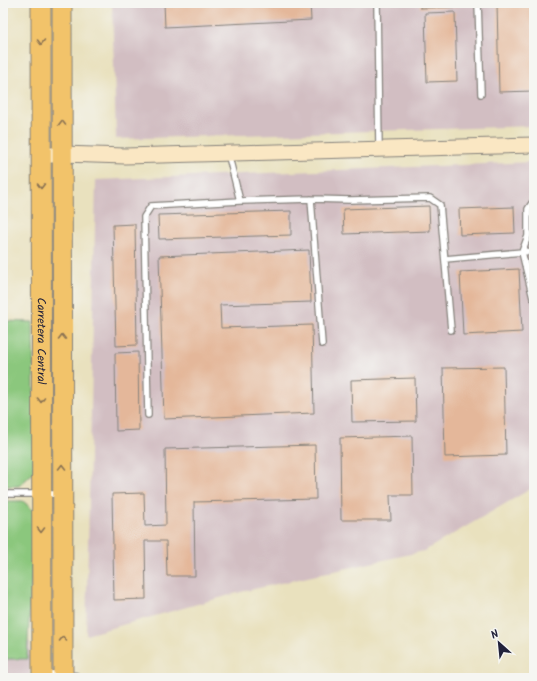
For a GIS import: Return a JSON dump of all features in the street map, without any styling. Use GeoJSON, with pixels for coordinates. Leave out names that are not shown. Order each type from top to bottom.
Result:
{"type":"FeatureCollection","features":[{"type":"Feature","properties":{"kind":"highway","name":"Carretera Central"},"geometry":{"type":"LineString","coordinates":[[41,3],[42,677]]}},
{"type":"Feature","properties":{"kind":"highway","name":"Carretera Central"},"geometry":{"type":"LineString","coordinates":[[62,3],[62,494],[67,678]]}},
{"type":"Feature","properties":{"kind":"street"},"geometry":{"type":"LineString","coordinates":[[41,156],[62,154],[125,156],[534,145]]}},
{"type":"Feature","properties":{"kind":"street"},"geometry":{"type":"LineString","coordinates":[[42,677],[67,678]]}},
{"type":"Feature","properties":{"kind":"lane"},"geometry":{"type":"LineString","coordinates":[[377,3],[379,149]]}},
{"type":"Feature","properties":{"kind":"lane"},"geometry":{"type":"LineString","coordinates":[[478,3],[481,94]]}},
{"type":"Feature","properties":{"kind":"lane"},"geometry":{"type":"LineString","coordinates":[[228,153],[240,201]]}},
{"type":"Feature","properties":{"kind":"lane"},"geometry":{"type":"LineString","coordinates":[[148,415],[144,217],[150,206],[240,201],[430,198],[440,205],[451,330]]}},
{"type":"Feature","properties":{"kind":"lane"},"geometry":{"type":"LineString","coordinates":[[311,199],[322,344]]}},
{"type":"Feature","properties":{"kind":"lane"},"geometry":{"type":"LineString","coordinates":[[534,203],[532,203],[528,209],[528,236],[522,252],[534,299]]}},
{"type":"Feature","properties":{"kind":"lane"},"geometry":{"type":"LineString","coordinates":[[445,259],[534,251]]}},
{"type":"Feature","properties":{"kind":"lane"},"geometry":{"type":"LineString","coordinates":[[3,494],[62,494]]}},
{"type":"Feature","properties":{"kind":"shaded area"},"geometry":{"type":"Polygon","coordinates":[[[112,3],[534,3],[534,126],[116,139],[112,3]]]}},
{"type":"Feature","properties":{"kind":"shaded area"},"geometry":{"type":"Polygon","coordinates":[[[534,162],[534,487],[424,551],[241,592],[86,635],[96,180],[534,162]]]}},
{"type":"Feature","properties":{"kind":"shaded area"},"geometry":{"type":"Polygon","coordinates":[[[3,642],[30,642],[30,678],[3,678],[3,642]]]}},
{"type":"Feature","properties":{"kind":"green space"},"geometry":{"type":"Polygon","coordinates":[[[3,321],[33,322],[35,471],[19,486],[3,486],[3,321]]]}},
{"type":"Feature","properties":{"kind":"green space"},"geometry":{"type":"Polygon","coordinates":[[[3,501],[23,501],[35,512],[27,659],[3,659],[3,501]]]}},
{"type":"Feature","properties":{"kind":"building"},"geometry":{"type":"Polygon","coordinates":[[[164,3],[310,3],[311,20],[165,27],[164,3]]]}},
{"type":"Feature","properties":{"kind":"building"},"geometry":{"type":"Polygon","coordinates":[[[420,3],[457,3],[457,7],[420,8],[420,3]]]}},
{"type":"Feature","properties":{"kind":"building"},"geometry":{"type":"Polygon","coordinates":[[[497,3],[534,3],[534,91],[499,92],[497,3]]]}},
{"type":"Feature","properties":{"kind":"building"},"geometry":{"type":"Polygon","coordinates":[[[455,12],[457,81],[427,82],[425,13],[455,12]]]}},
{"type":"Feature","properties":{"kind":"building"},"geometry":{"type":"Polygon","coordinates":[[[429,206],[430,231],[344,234],[343,209],[429,206]]]}},
{"type":"Feature","properties":{"kind":"building"},"geometry":{"type":"Polygon","coordinates":[[[514,207],[515,233],[460,235],[459,209],[514,207]]]}},
{"type":"Feature","properties":{"kind":"building"},"geometry":{"type":"Polygon","coordinates":[[[291,211],[291,235],[159,239],[158,215],[291,211]]]}},
{"type":"Feature","properties":{"kind":"building"},"geometry":{"type":"Polygon","coordinates":[[[135,224],[137,345],[116,346],[113,225],[135,224]]]}},
{"type":"Feature","properties":{"kind":"building"},"geometry":{"type":"Polygon","coordinates":[[[309,250],[311,302],[220,305],[221,328],[312,325],[314,413],[164,419],[159,256],[309,250]]]}},
{"type":"Feature","properties":{"kind":"building"},"geometry":{"type":"Polygon","coordinates":[[[519,269],[522,332],[463,335],[460,272],[519,269]]]}},
{"type":"Feature","properties":{"kind":"building"},"geometry":{"type":"Polygon","coordinates":[[[138,352],[139,430],[116,431],[115,353],[138,352]]]}},
{"type":"Feature","properties":{"kind":"building"},"geometry":{"type":"Polygon","coordinates":[[[504,367],[506,455],[445,457],[443,368],[504,367]]]}},
{"type":"Feature","properties":{"kind":"building"},"geometry":{"type":"Polygon","coordinates":[[[415,378],[416,421],[352,422],[351,380],[415,378]]]}},
{"type":"Feature","properties":{"kind":"building"},"geometry":{"type":"Polygon","coordinates":[[[412,436],[413,495],[390,495],[391,520],[341,520],[340,438],[412,436]]]}},
{"type":"Feature","properties":{"kind":"building"},"geometry":{"type":"Polygon","coordinates":[[[315,445],[316,499],[194,502],[195,576],[167,576],[166,541],[145,541],[146,599],[114,600],[112,494],[144,493],[145,526],[166,525],[165,449],[315,445]]]}}]}
